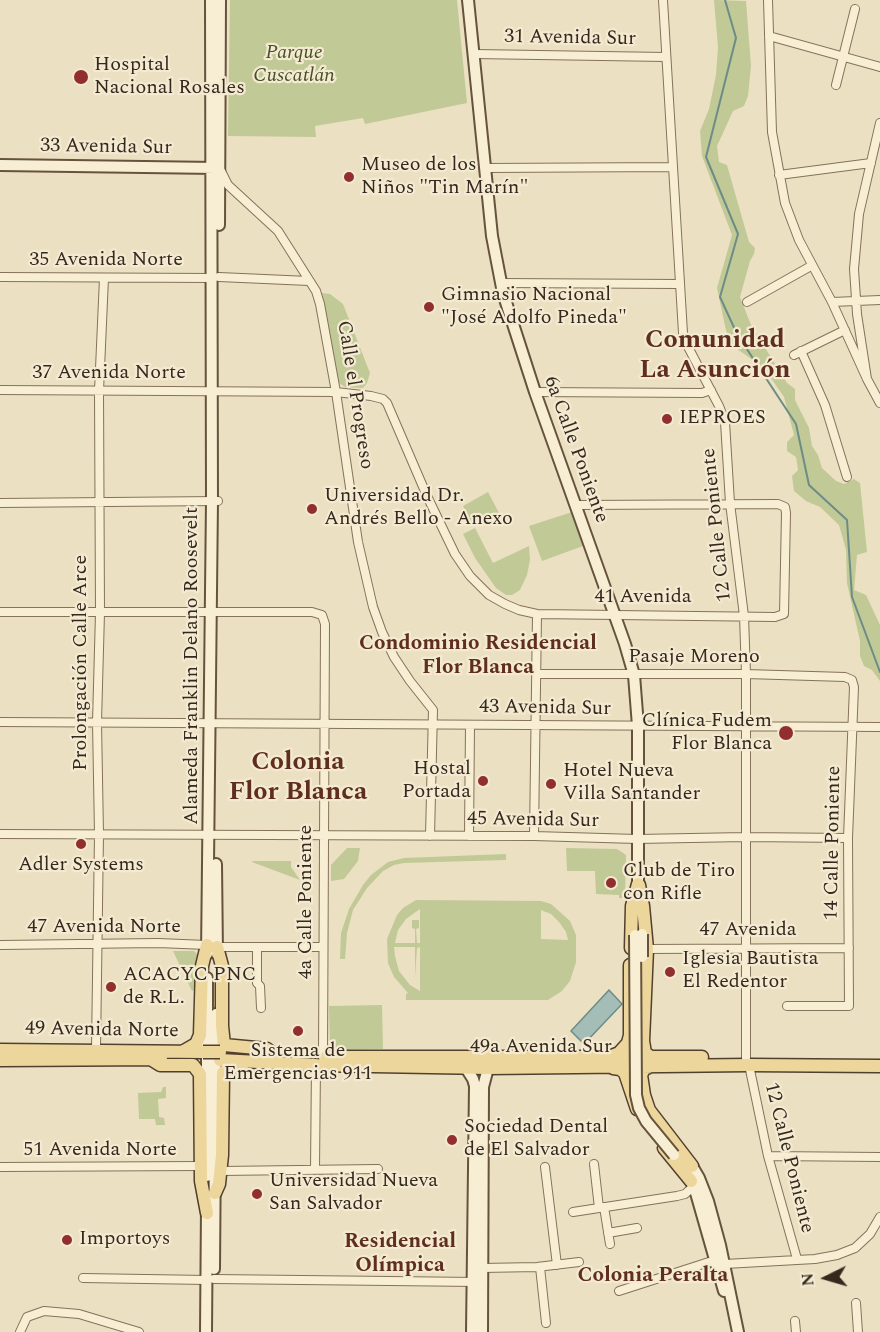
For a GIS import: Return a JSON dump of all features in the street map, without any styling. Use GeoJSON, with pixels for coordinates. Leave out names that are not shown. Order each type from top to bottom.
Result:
{"type":"FeatureCollection","features":[{"type":"Feature","properties":{"kind":"main road"},"geometry":{"type":"LineString","coordinates":[[638,884],[643,906],[647,948],[643,1041],[645,1062],[641,1082],[652,1115],[692,1166]]}},
{"type":"Feature","properties":{"kind":"main road"},"geometry":{"type":"LineString","coordinates":[[604,1063],[619,1053],[628,1043],[630,1035],[632,906],[638,884]]}},
{"type":"Feature","properties":{"kind":"main road"},"geometry":{"type":"LineString","coordinates":[[183,1052],[196,1044],[200,1035],[202,966],[212,946]]}},
{"type":"Feature","properties":{"kind":"main road"},"geometry":{"type":"LineString","coordinates":[[212,946],[222,966],[224,1045],[267,1049],[274,1058],[266,1068],[232,1067],[224,1070],[221,1171],[219,1184],[214,1193]]}},
{"type":"Feature","properties":{"kind":"main road"},"geometry":{"type":"LineString","coordinates":[[628,1043],[632,1047],[638,1047],[643,1041]]}},
{"type":"Feature","properties":{"kind":"main road","name":"49 Avenida Norte"},"geometry":{"type":"LineString","coordinates":[[3,1055],[96,1049],[183,1052],[203,1056]]}},
{"type":"Feature","properties":{"kind":"main road","name":"49 Avenida Norte"},"geometry":{"type":"LineString","coordinates":[[3,1055],[151,1059],[203,1056]]}},
{"type":"Feature","properties":{"kind":"main road","name":"49a Avenida Sur"},"geometry":{"type":"LineString","coordinates":[[203,1056],[466,1068],[645,1062],[880,1060]]}},
{"type":"Feature","properties":{"kind":"main road"},"geometry":{"type":"LineString","coordinates":[[151,1059],[160,1065],[193,1065],[199,1072],[201,1181],[207,1213]]}},
{"type":"Feature","properties":{"kind":"main road","name":"49a Avenida Sur"},"geometry":{"type":"LineString","coordinates":[[319,1061],[604,1063]]}},
{"type":"Feature","properties":{"kind":"main road","name":"49a Avenida Sur"},"geometry":{"type":"LineString","coordinates":[[747,1061],[880,1066]]}},
{"type":"Feature","properties":{"kind":"main road"},"geometry":{"type":"LineString","coordinates":[[604,1063],[625,1073],[633,1103],[645,1124],[693,1184]]}},
{"type":"Feature","properties":{"kind":"main road"},"geometry":{"type":"LineString","coordinates":[[627,1080],[631,1076],[636,1076],[641,1082]]}},
{"type":"Feature","properties":{"kind":"street","name":"Alameda Franklin Delano Roosevelt"},"geometry":{"type":"LineString","coordinates":[[211,0],[216,278],[212,946],[207,1213],[214,1332]]}},
{"type":"Feature","properties":{"kind":"street","name":"Alameda Franklin Delano Roosevelt"},"geometry":{"type":"LineString","coordinates":[[215,168],[220,0]]}},
{"type":"Feature","properties":{"kind":"street","name":"6a Calle Poniente"},"geometry":{"type":"LineString","coordinates":[[468,0],[492,236],[501,283],[535,392],[615,615],[634,675],[638,726],[638,911],[645,1062]]}},
{"type":"Feature","properties":{"kind":"street","name":"12 Calle Poniente"},"geometry":{"type":"LineString","coordinates":[[663,0],[683,333],[724,415],[730,503],[744,616],[747,1061],[768,1156],[797,1259]]}},
{"type":"Feature","properties":{"kind":"street"},"geometry":{"type":"LineString","coordinates":[[768,0],[774,151],[792,223],[811,266],[832,302],[880,403]]}},
{"type":"Feature","properties":{"kind":"street"},"geometry":{"type":"LineString","coordinates":[[836,85],[855,9]]}},
{"type":"Feature","properties":{"kind":"street"},"geometry":{"type":"LineString","coordinates":[[769,36],[880,67]]}},
{"type":"Feature","properties":{"kind":"street","name":"31 Avenida Sur"},"geometry":{"type":"LineString","coordinates":[[474,54],[666,57]]}},
{"type":"Feature","properties":{"kind":"street"},"geometry":{"type":"LineString","coordinates":[[867,379],[855,301],[854,269],[856,235],[864,188],[876,153],[880,123]]}},
{"type":"Feature","properties":{"kind":"street"},"geometry":{"type":"LineString","coordinates":[[779,175],[871,163]]}},
{"type":"Feature","properties":{"kind":"street","name":"33 Avenida Sur"},"geometry":{"type":"LineString","coordinates":[[0,165],[215,168]]}},
{"type":"Feature","properties":{"kind":"street"},"geometry":{"type":"LineString","coordinates":[[485,168],[673,167]]}},
{"type":"Feature","properties":{"kind":"street","name":"Calle el Progreso"},"geometry":{"type":"LineString","coordinates":[[215,168],[228,185],[278,231],[309,281],[320,304],[336,392],[358,542],[373,607],[394,657],[433,710],[431,725]]}},
{"type":"Feature","properties":{"kind":"street"},"geometry":{"type":"LineString","coordinates":[[747,302],[811,266]]}},
{"type":"Feature","properties":{"kind":"street","name":"35 Avenida Norte"},"geometry":{"type":"LineString","coordinates":[[0,278],[216,278],[309,281]]}},
{"type":"Feature","properties":{"kind":"street","name":"Prolongación Calle Arce"},"geometry":{"type":"LineString","coordinates":[[96,1049],[99,834],[97,722],[100,613],[99,391],[104,278]]}},
{"type":"Feature","properties":{"kind":"street"},"geometry":{"type":"LineString","coordinates":[[501,283],[679,284]]}},
{"type":"Feature","properties":{"kind":"street"},"geometry":{"type":"LineString","coordinates":[[832,302],[880,300]]}},
{"type":"Feature","properties":{"kind":"street"},"geometry":{"type":"LineString","coordinates":[[845,330],[798,353],[825,405],[847,477]]}},
{"type":"Feature","properties":{"kind":"street","name":"37 Avenida Norte"},"geometry":{"type":"LineString","coordinates":[[0,390],[336,392],[371,396],[383,399],[387,403]]}},
{"type":"Feature","properties":{"kind":"street"},"geometry":{"type":"LineString","coordinates":[[535,392],[702,393],[711,390]]}},
{"type":"Feature","properties":{"kind":"street","name":"41 Avenida"},"geometry":{"type":"LineString","coordinates":[[387,403],[426,496],[455,554],[470,576],[495,598],[519,610],[537,614],[775,617],[783,614],[785,507],[778,504],[730,503]]}},
{"type":"Feature","properties":{"kind":"street"},"geometry":{"type":"LineString","coordinates":[[0,503],[215,501]]}},
{"type":"Feature","properties":{"kind":"street"},"geometry":{"type":"LineString","coordinates":[[576,505],[730,503]]}},
{"type":"Feature","properties":{"kind":"street"},"geometry":{"type":"LineString","coordinates":[[0,612],[214,613]]}},
{"type":"Feature","properties":{"kind":"street","name":"4a Calle Poniente"},"geometry":{"type":"LineString","coordinates":[[214,613],[312,612],[320,613],[324,620],[323,947],[315,1168]]}},
{"type":"Feature","properties":{"kind":"street"},"geometry":{"type":"LineString","coordinates":[[534,836],[537,614]]}},
{"type":"Feature","properties":{"kind":"street","name":"Pasaje Moreno"},"geometry":{"type":"LineString","coordinates":[[536,674],[746,674],[845,677],[852,680]]}},
{"type":"Feature","properties":{"kind":"street","name":"14 Calle Poniente"},"geometry":{"type":"LineString","coordinates":[[787,1005],[849,1006],[848,838],[854,687],[852,680]]}},
{"type":"Feature","properties":{"kind":"street","name":"43 Avenida Sur"},"geometry":{"type":"LineString","coordinates":[[0,722],[880,727]]}},
{"type":"Feature","properties":{"kind":"street"},"geometry":{"type":"LineString","coordinates":[[470,724],[470,836]]}},
{"type":"Feature","properties":{"kind":"street"},"geometry":{"type":"LineString","coordinates":[[429,836],[431,725]]}},
{"type":"Feature","properties":{"kind":"street","name":"45 Avenida Sur"},"geometry":{"type":"LineString","coordinates":[[0,834],[534,836],[637,839],[848,838]]}},
{"type":"Feature","properties":{"kind":"street","name":"47 Avenida Norte"},"geometry":{"type":"LineString","coordinates":[[0,945],[98,943],[323,947]]}},
{"type":"Feature","properties":{"kind":"street","name":"Alameda Franklin Delano Roosevelt"},"geometry":{"type":"LineString","coordinates":[[207,1332],[214,1193],[212,946]]}},
{"type":"Feature","properties":{"kind":"street"},"geometry":{"type":"LineString","coordinates":[[257,947],[257,983],[260,986],[261,1008]]}},
{"type":"Feature","properties":{"kind":"street","name":"47 Avenida"},"geometry":{"type":"LineString","coordinates":[[647,948],[849,948]]}},
{"type":"Feature","properties":{"kind":"street"},"geometry":{"type":"LineString","coordinates":[[645,1062],[635,1088],[639,1108],[651,1128],[692,1166],[708,1201],[732,1332]]}},
{"type":"Feature","properties":{"kind":"street"},"geometry":{"type":"LineString","coordinates":[[466,1068],[475,1086],[477,1282],[482,1332]]}},
{"type":"Feature","properties":{"kind":"street"},"geometry":{"type":"LineString","coordinates":[[472,1332],[477,1282],[482,1268],[483,1087],[488,1068]]}},
{"type":"Feature","properties":{"kind":"street"},"geometry":{"type":"LineString","coordinates":[[676,1153],[693,1184],[720,1263],[738,1332]]}},
{"type":"Feature","properties":{"kind":"street"},"geometry":{"type":"LineString","coordinates":[[768,1156],[880,1157]]}},
{"type":"Feature","properties":{"kind":"street"},"geometry":{"type":"LineString","coordinates":[[594,1164],[610,1244]]}},
{"type":"Feature","properties":{"kind":"street","name":"51 Avenida Norte"},"geometry":{"type":"LineString","coordinates":[[0,1167],[201,1166]]}},
{"type":"Feature","properties":{"kind":"street"},"geometry":{"type":"LineString","coordinates":[[545,1167],[557,1264]]}},
{"type":"Feature","properties":{"kind":"street"},"geometry":{"type":"LineString","coordinates":[[221,1171],[315,1168],[378,1169]]}},
{"type":"Feature","properties":{"kind":"street"},"geometry":{"type":"LineString","coordinates":[[573,1212],[677,1196],[685,1194],[693,1184]]}},
{"type":"Feature","properties":{"kind":"street"},"geometry":{"type":"LineString","coordinates":[[619,1291],[709,1262],[797,1259],[837,1255],[855,1248],[870,1234],[880,1217]]}},
{"type":"Feature","properties":{"kind":"street"},"geometry":{"type":"LineString","coordinates":[[608,1233],[637,1228]]}},
{"type":"Feature","properties":{"kind":"street"},"geometry":{"type":"LineString","coordinates":[[482,1268],[540,1267],[579,1262]]}},
{"type":"Feature","properties":{"kind":"street"},"geometry":{"type":"LineString","coordinates":[[540,1267],[546,1323]]}},
{"type":"Feature","properties":{"kind":"street"},"geometry":{"type":"LineString","coordinates":[[83,1278],[477,1282]]}},
{"type":"Feature","properties":{"kind":"street"},"geometry":{"type":"LineString","coordinates":[[856,1303],[858,1332]]}},
{"type":"Feature","properties":{"kind":"street"},"geometry":{"type":"LineString","coordinates":[[20,1332],[27,1317],[44,1311],[79,1314],[139,1332]]}},
{"type":"Feature","properties":{"kind":"street"},"geometry":{"type":"LineString","coordinates":[[795,1321],[796,1332]]}},
{"type":"Feature","properties":{"kind":"green space","name":"Parque Cuscatlán"},"geometry":{"type":"Polygon","coordinates":[[[230,0],[457,0],[467,103],[365,124],[363,118],[315,126],[316,137],[228,136],[230,0]]]}},
{"type":"Feature","properties":{"kind":"green space"},"geometry":{"type":"Polygon","coordinates":[[[714,0],[746,1],[751,66],[748,96],[744,106],[733,111],[717,146],[719,162],[727,165],[749,242],[755,248],[740,297],[751,325],[787,383],[795,389],[795,400],[809,428],[812,446],[822,468],[836,481],[844,484],[854,479],[860,483],[867,552],[857,555],[854,590],[866,595],[880,625],[880,681],[872,670],[864,666],[860,656],[860,641],[847,583],[846,550],[839,525],[820,507],[806,501],[794,491],[792,476],[798,470],[796,457],[787,451],[787,442],[794,435],[784,397],[764,368],[730,344],[725,326],[717,288],[732,235],[702,156],[700,131],[709,109],[716,75],[718,47],[714,0]]]}},
{"type":"Feature","properties":{"kind":"green space"},"geometry":{"type":"Polygon","coordinates":[[[322,293],[330,294],[343,304],[370,373],[363,388],[345,387],[339,383],[322,293]]]}},
{"type":"Feature","properties":{"kind":"green space"},"geometry":{"type":"Polygon","coordinates":[[[488,492],[499,513],[472,526],[463,506],[488,492]]]}},
{"type":"Feature","properties":{"kind":"green space"},"geometry":{"type":"Polygon","coordinates":[[[572,512],[583,546],[542,561],[529,526],[572,512]]]}},
{"type":"Feature","properties":{"kind":"green space"},"geometry":{"type":"Polygon","coordinates":[[[475,528],[493,563],[529,546],[530,560],[527,575],[520,590],[512,595],[506,595],[496,588],[475,558],[463,534],[475,528]]]}},
{"type":"Feature","properties":{"kind":"green space"},"geometry":{"type":"Polygon","coordinates":[[[347,848],[360,848],[358,861],[344,879],[331,881],[331,865],[347,848]]]}},
{"type":"Feature","properties":{"kind":"green space","name":"Club de Tiro con Rifle"},"geometry":{"type":"Polygon","coordinates":[[[566,848],[617,849],[626,855],[625,898],[619,898],[619,895],[596,894],[595,871],[567,871],[566,848]]]}},
{"type":"Feature","properties":{"kind":"green space"},"geometry":{"type":"Polygon","coordinates":[[[506,854],[506,860],[404,863],[383,871],[367,888],[353,910],[347,933],[345,959],[340,959],[341,933],[349,909],[371,875],[388,862],[404,858],[506,854]]]}},
{"type":"Feature","properties":{"kind":"green space"},"geometry":{"type":"Polygon","coordinates":[[[291,861],[291,867],[300,880],[252,862],[291,861]]]}},
{"type":"Feature","properties":{"kind":"green space"},"geometry":{"type":"Polygon","coordinates":[[[416,900],[541,901],[551,904],[570,921],[576,935],[576,962],[570,981],[562,991],[548,1000],[406,1000],[408,993],[394,977],[388,963],[387,939],[397,915],[416,900]],[[420,909],[406,919],[398,930],[395,943],[415,943],[415,929],[412,928],[412,920],[419,920],[419,928],[416,929],[417,943],[420,943],[420,909]],[[541,910],[541,939],[568,940],[559,922],[551,914],[541,910]],[[394,947],[399,971],[410,985],[420,991],[420,947],[417,948],[415,977],[415,947],[394,947]]]}},
{"type":"Feature","properties":{"kind":"green space"},"geometry":{"type":"Polygon","coordinates":[[[173,951],[194,951],[199,956],[199,987],[192,991],[173,951]]]}},
{"type":"Feature","properties":{"kind":"green space"},"geometry":{"type":"Polygon","coordinates":[[[382,1005],[383,1049],[330,1050],[329,1006],[382,1005]]]}},
{"type":"Feature","properties":{"kind":"green space"},"geometry":{"type":"Polygon","coordinates":[[[163,1087],[166,1087],[166,1098],[158,1099],[159,1117],[164,1118],[165,1125],[156,1125],[155,1119],[139,1119],[138,1093],[161,1092],[163,1087]]]}},
{"type":"Feature","properties":{"kind":"water"},"geometry":{"type":"Polygon","coordinates":[[[609,990],[622,1004],[584,1044],[571,1031],[609,990]]]}},
{"type":"Feature","properties":{"kind":"waterway"},"geometry":{"type":"LineString","coordinates":[[725,0],[736,38],[706,157],[738,234],[720,297],[737,334],[796,424],[809,485],[847,520],[852,597],[880,672]]}},
{"type":"Feature","properties":{"kind":"place","name":"Hospital Nacional Rosales"},"geometry":{"type":"Point","coordinates":[81,77]}},
{"type":"Feature","properties":{"kind":"place","name":"Museo de los Niños \"Tin Marín\""},"geometry":{"type":"Point","coordinates":[349,177]}},
{"type":"Feature","properties":{"kind":"place","name":"Gimnasio Nacional \"José Adolfo Pineda\""},"geometry":{"type":"Point","coordinates":[429,307]}},
{"type":"Feature","properties":{"kind":"place","name":"IEPROES"},"geometry":{"type":"Point","coordinates":[667,419]}},
{"type":"Feature","properties":{"kind":"place","name":"Universidad Dr. Andrés Bello - Anexo"},"geometry":{"type":"Point","coordinates":[312,509]}},
{"type":"Feature","properties":{"kind":"place","name":"Clínica Fudem Flor Blanca"},"geometry":{"type":"Point","coordinates":[786,733]}},
{"type":"Feature","properties":{"kind":"place","name":"Hostal Portada"},"geometry":{"type":"Point","coordinates":[483,781]}},
{"type":"Feature","properties":{"kind":"place","name":"Hotel Nueva Villa Santander"},"geometry":{"type":"Point","coordinates":[551,784]}},
{"type":"Feature","properties":{"kind":"place","name":"Adler Systems"},"geometry":{"type":"Point","coordinates":[81,844]}},
{"type":"Feature","properties":{"kind":"place","name":"Club de Tiro con Rifle"},"geometry":{"type":"Point","coordinates":[611,883]}},
{"type":"Feature","properties":{"kind":"place","name":"Iglesia Bautista El Redentor"},"geometry":{"type":"Point","coordinates":[670,972]}},
{"type":"Feature","properties":{"kind":"place","name":"ACACYC PNC de R.L."},"geometry":{"type":"Point","coordinates":[111,987]}},
{"type":"Feature","properties":{"kind":"place","name":"Sistema de Emergencias 911"},"geometry":{"type":"Point","coordinates":[298,1031]}},
{"type":"Feature","properties":{"kind":"place","name":"Sociedad Dental de El Salvador"},"geometry":{"type":"Point","coordinates":[452,1140]}},
{"type":"Feature","properties":{"kind":"place","name":"Universidad Nueva San Salvador"},"geometry":{"type":"Point","coordinates":[257,1194]}},
{"type":"Feature","properties":{"kind":"place","name":"Importoys"},"geometry":{"type":"Point","coordinates":[67,1240]}},
{"type":"Feature","properties":{"kind":"district","name":"Comunidad La Asunción"},"geometry":{"type":"Point","coordinates":[715,357]}},
{"type":"Feature","properties":{"kind":"district","name":"Condominio Residencial Flor Blanca"},"geometry":{"type":"Point","coordinates":[478,657]}},
{"type":"Feature","properties":{"kind":"district","name":"Colonia Flor Blanca"},"geometry":{"type":"Point","coordinates":[298,779]}},
{"type":"Feature","properties":{"kind":"district","name":"Residencial Olímpica"},"geometry":{"type":"Point","coordinates":[400,1255]}},
{"type":"Feature","properties":{"kind":"district","name":"Colonia Peralta"},"geometry":{"type":"Point","coordinates":[653,1277]}}]}
